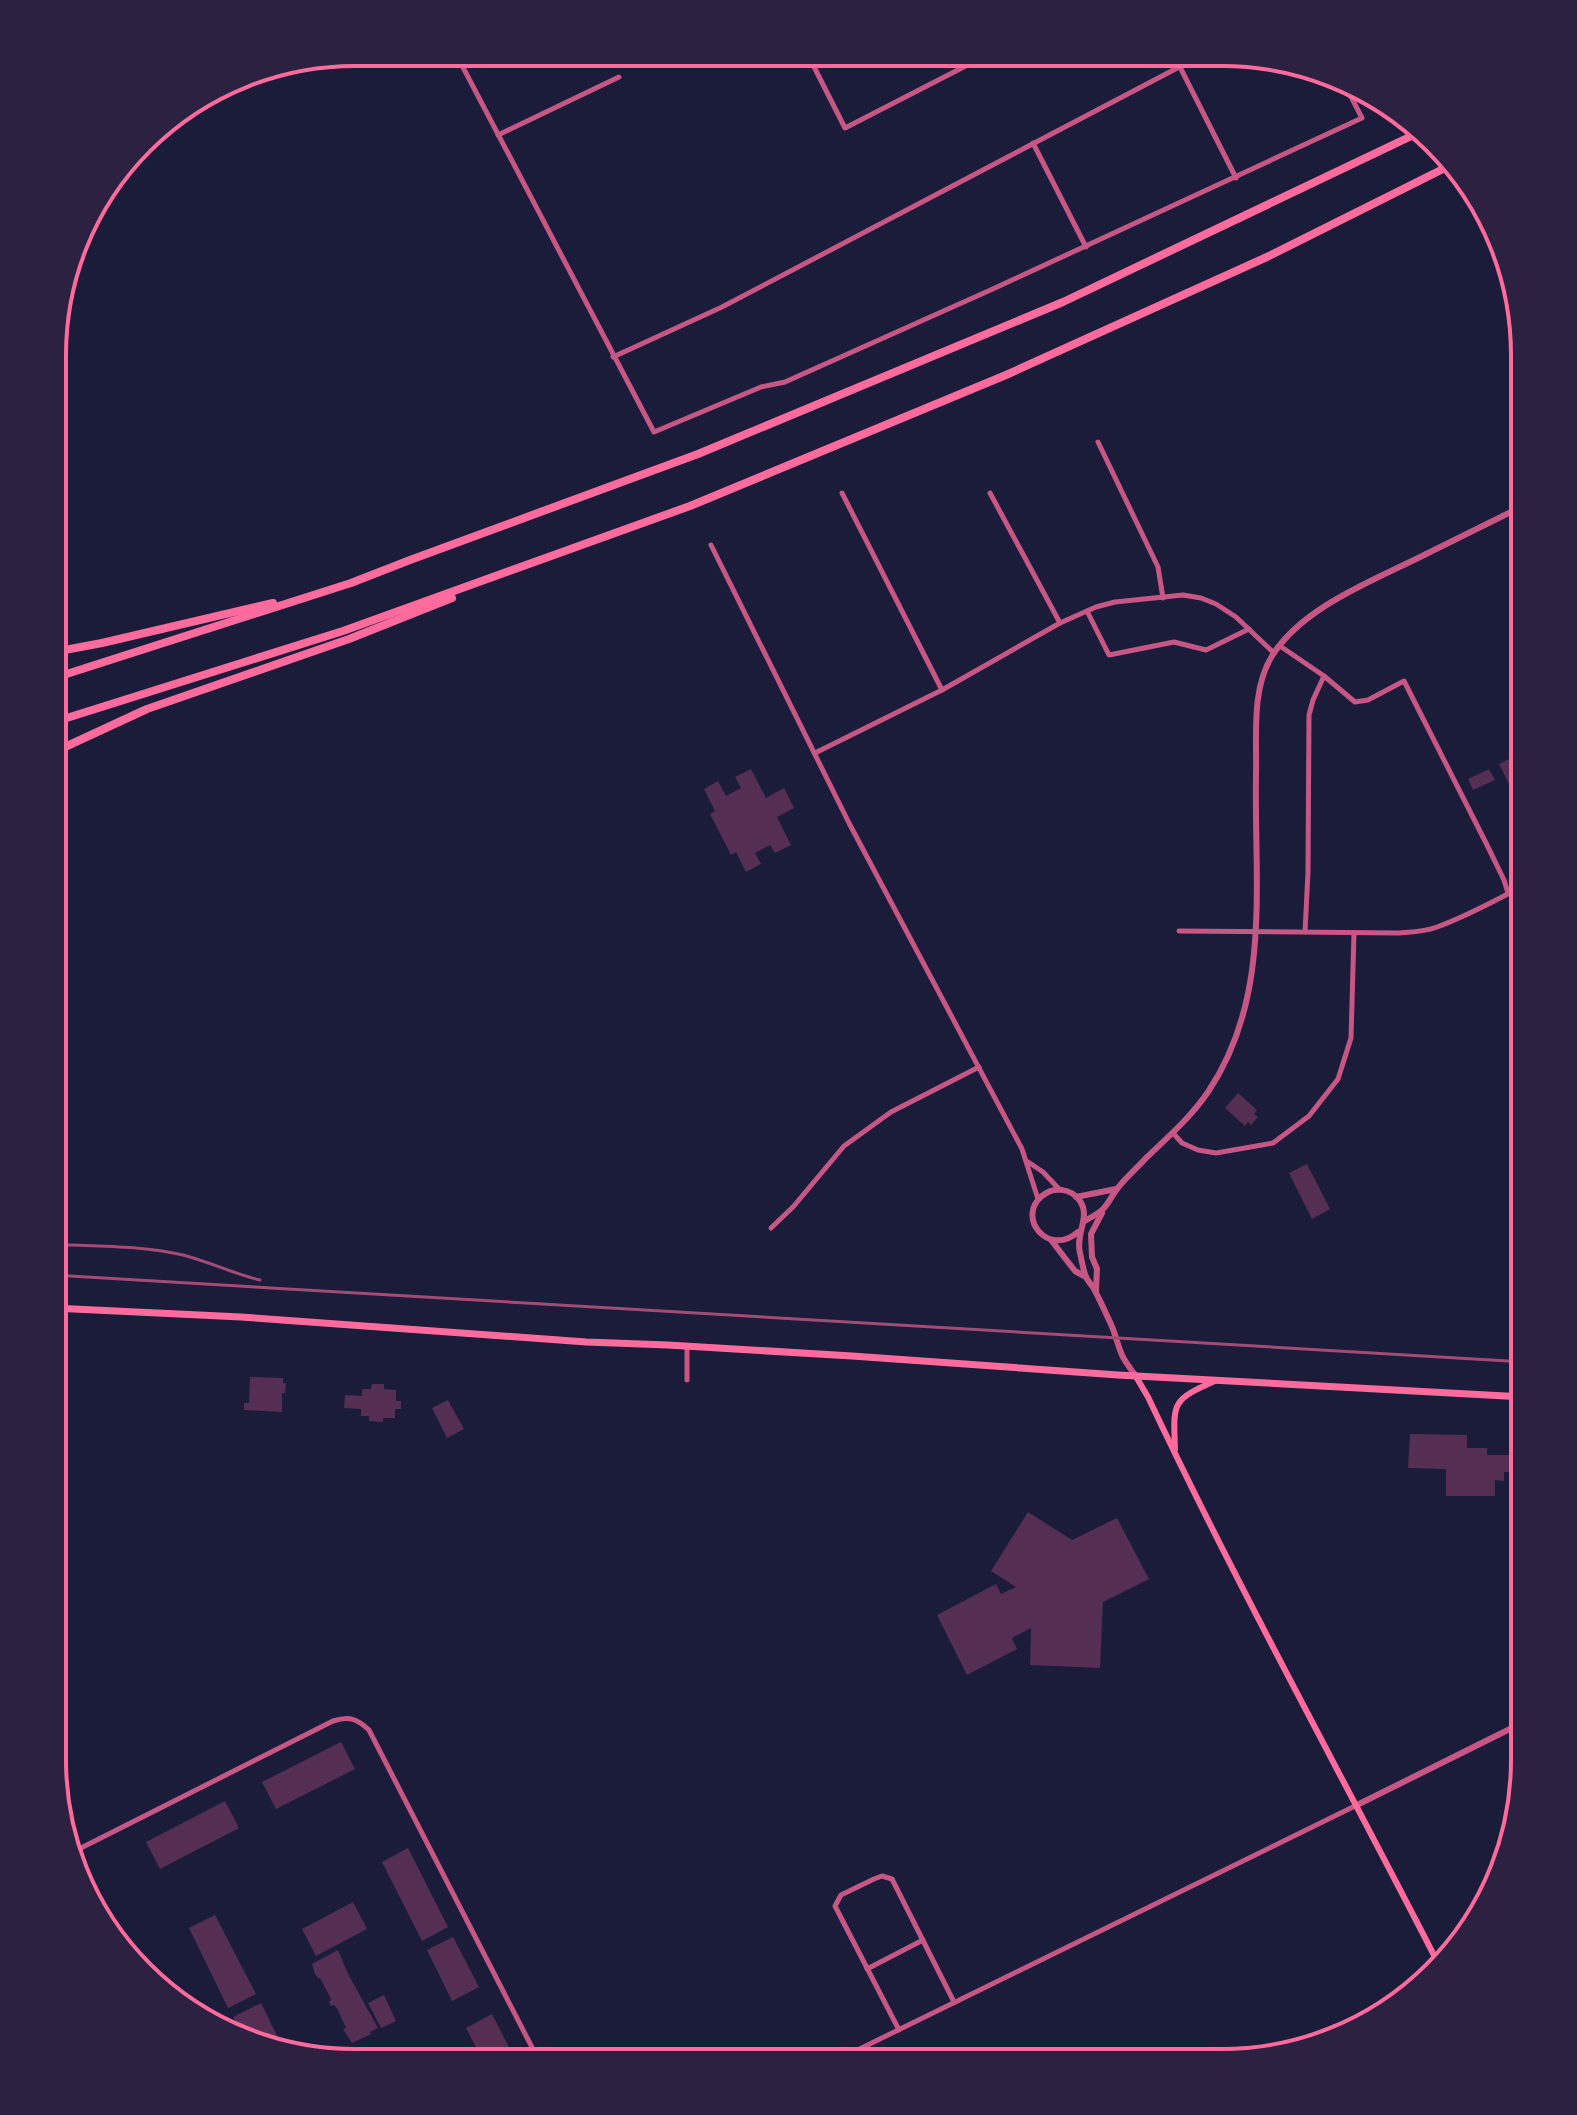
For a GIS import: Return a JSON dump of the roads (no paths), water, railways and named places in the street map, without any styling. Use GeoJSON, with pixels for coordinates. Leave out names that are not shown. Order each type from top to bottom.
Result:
{"type":"FeatureCollection","features":[{"type":"Feature","properties":{"kind":"highway"},"geometry":{"type":"LineString","coordinates":[[66,674],[351,583],[698,454],[1063,302],[1411,136]]}},
{"type":"Feature","properties":{"kind":"highway"},"geometry":{"type":"LineString","coordinates":[[66,718],[343,631],[690,506],[1006,375],[1269,256],[1443,169]]}},
{"type":"Feature","properties":{"kind":"highway"},"geometry":{"type":"LineString","coordinates":[[66,746],[147,709],[363,634],[513,570]]}},
{"type":"Feature","properties":{"kind":"highway"},"geometry":{"type":"LineString","coordinates":[[66,650],[351,583]]}},
{"type":"Feature","properties":{"kind":"main road"},"geometry":{"type":"LineString","coordinates":[[66,1309],[1511,1396]]}},
{"type":"Feature","properties":{"kind":"main road"},"geometry":{"type":"LineString","coordinates":[[1135,1375],[1434,1956]]}},
{"type":"Feature","properties":{"kind":"main road"},"geometry":{"type":"LineString","coordinates":[[1175,1453],[1173,1414],[1177,1404],[1185,1395],[1218,1380]]}},
{"type":"Feature","properties":{"kind":"street"},"geometry":{"type":"LineString","coordinates":[[462,66],[654,432],[761,387],[785,382],[1086,247],[1362,118],[1351,97]]}},
{"type":"Feature","properties":{"kind":"street"},"geometry":{"type":"LineString","coordinates":[[814,66],[845,128],[966,66]]}},
{"type":"Feature","properties":{"kind":"street"},"geometry":{"type":"LineString","coordinates":[[613,357],[722,307],[1180,67],[1236,178]]}},
{"type":"Feature","properties":{"kind":"street"},"geometry":{"type":"LineString","coordinates":[[498,135],[619,77]]}},
{"type":"Feature","properties":{"kind":"street"},"geometry":{"type":"LineString","coordinates":[[1033,143],[1086,247]]}},
{"type":"Feature","properties":{"kind":"street"},"geometry":{"type":"LineString","coordinates":[[1098,442],[1158,567],[1163,598]]}},
{"type":"Feature","properties":{"kind":"street"},"geometry":{"type":"LineString","coordinates":[[842,493],[942,690]]}},
{"type":"Feature","properties":{"kind":"street"},"geometry":{"type":"LineString","coordinates":[[990,493],[1060,623]]}},
{"type":"Feature","properties":{"kind":"street"},"geometry":{"type":"LineString","coordinates":[[1096,1294],[1097,1269],[1092,1257],[1091,1234],[1103,1209],[1116,1189],[1187,1119],[1209,1091],[1232,1052],[1250,991],[1257,932],[1255,828],[1258,699],[1263,676],[1274,653],[1297,626],[1335,601],[1511,512]]}},
{"type":"Feature","properties":{"kind":"street"},"geometry":{"type":"LineString","coordinates":[[711,545],[849,823],[1028,1162],[1038,1199]]}},
{"type":"Feature","properties":{"kind":"street"},"geometry":{"type":"LineString","coordinates":[[815,753],[942,690],[1060,623],[1115,602],[1183,595],[1201,598],[1236,617],[1274,653]]}},
{"type":"Feature","properties":{"kind":"street"},"geometry":{"type":"LineString","coordinates":[[1087,611],[1109,655],[1174,642],[1206,650],[1249,629]]}},
{"type":"Feature","properties":{"kind":"street"},"geometry":{"type":"LineString","coordinates":[[1280,646],[1355,702],[1368,700],[1404,681],[1480,829],[1508,893]]}},
{"type":"Feature","properties":{"kind":"street"},"geometry":{"type":"LineString","coordinates":[[1305,932],[1309,715],[1324,676]]}},
{"type":"Feature","properties":{"kind":"street"},"geometry":{"type":"LineString","coordinates":[[1179,931],[1399,933],[1436,928],[1511,892]]}},
{"type":"Feature","properties":{"kind":"street"},"geometry":{"type":"LineString","coordinates":[[1173,1133],[1182,1143],[1216,1153],[1273,1143],[1309,1116],[1338,1079],[1351,1038],[1354,933]]}},
{"type":"Feature","properties":{"kind":"street"},"geometry":{"type":"LineString","coordinates":[[771,1228],[793,1207],[844,1146],[891,1112],[979,1067]]}},
{"type":"Feature","properties":{"kind":"street"},"geometry":{"type":"LineString","coordinates":[[1028,1162],[1059,1189]]}},
{"type":"Feature","properties":{"kind":"street"},"geometry":{"type":"LineString","coordinates":[[1051,1240],[1072,1238],[1083,1222],[1084,1209],[1076,1197],[1059,1189],[1051,1190],[1038,1199],[1034,1208],[1035,1225],[1075,1271],[1086,1277]]}},
{"type":"Feature","properties":{"kind":"street"},"geometry":{"type":"LineString","coordinates":[[1076,1197],[1116,1189]]}},
{"type":"Feature","properties":{"kind":"street"},"geometry":{"type":"LineString","coordinates":[[1083,1222],[1103,1209]]}},
{"type":"Feature","properties":{"kind":"street"},"geometry":{"type":"LineString","coordinates":[[1078,1232],[1086,1277],[1113,1329],[1122,1356],[1135,1375]]}},
{"type":"Feature","properties":{"kind":"street"},"geometry":{"type":"LineString","coordinates":[[687,1346],[687,1380]]}},
{"type":"Feature","properties":{"kind":"street"},"geometry":{"type":"LineString","coordinates":[[80,1849],[333,1721],[347,1717],[360,1721],[369,1730],[533,2049]]}},
{"type":"Feature","properties":{"kind":"street"},"geometry":{"type":"LineString","coordinates":[[860,2049],[1511,1728]]}},
{"type":"Feature","properties":{"kind":"street"},"geometry":{"type":"LineString","coordinates":[[899,2030],[835,1906],[841,1895],[882,1876],[892,1879],[954,2002]]}},
{"type":"Feature","properties":{"kind":"street"},"geometry":{"type":"LineString","coordinates":[[867,1969],[923,1940]]}},
{"type":"Feature","properties":{"kind":"railway"},"geometry":{"type":"LineString","coordinates":[[66,1245],[167,1252],[260,1280]]}},
{"type":"Feature","properties":{"kind":"railway"},"geometry":{"type":"LineString","coordinates":[[66,1276],[1511,1361]]}}]}
